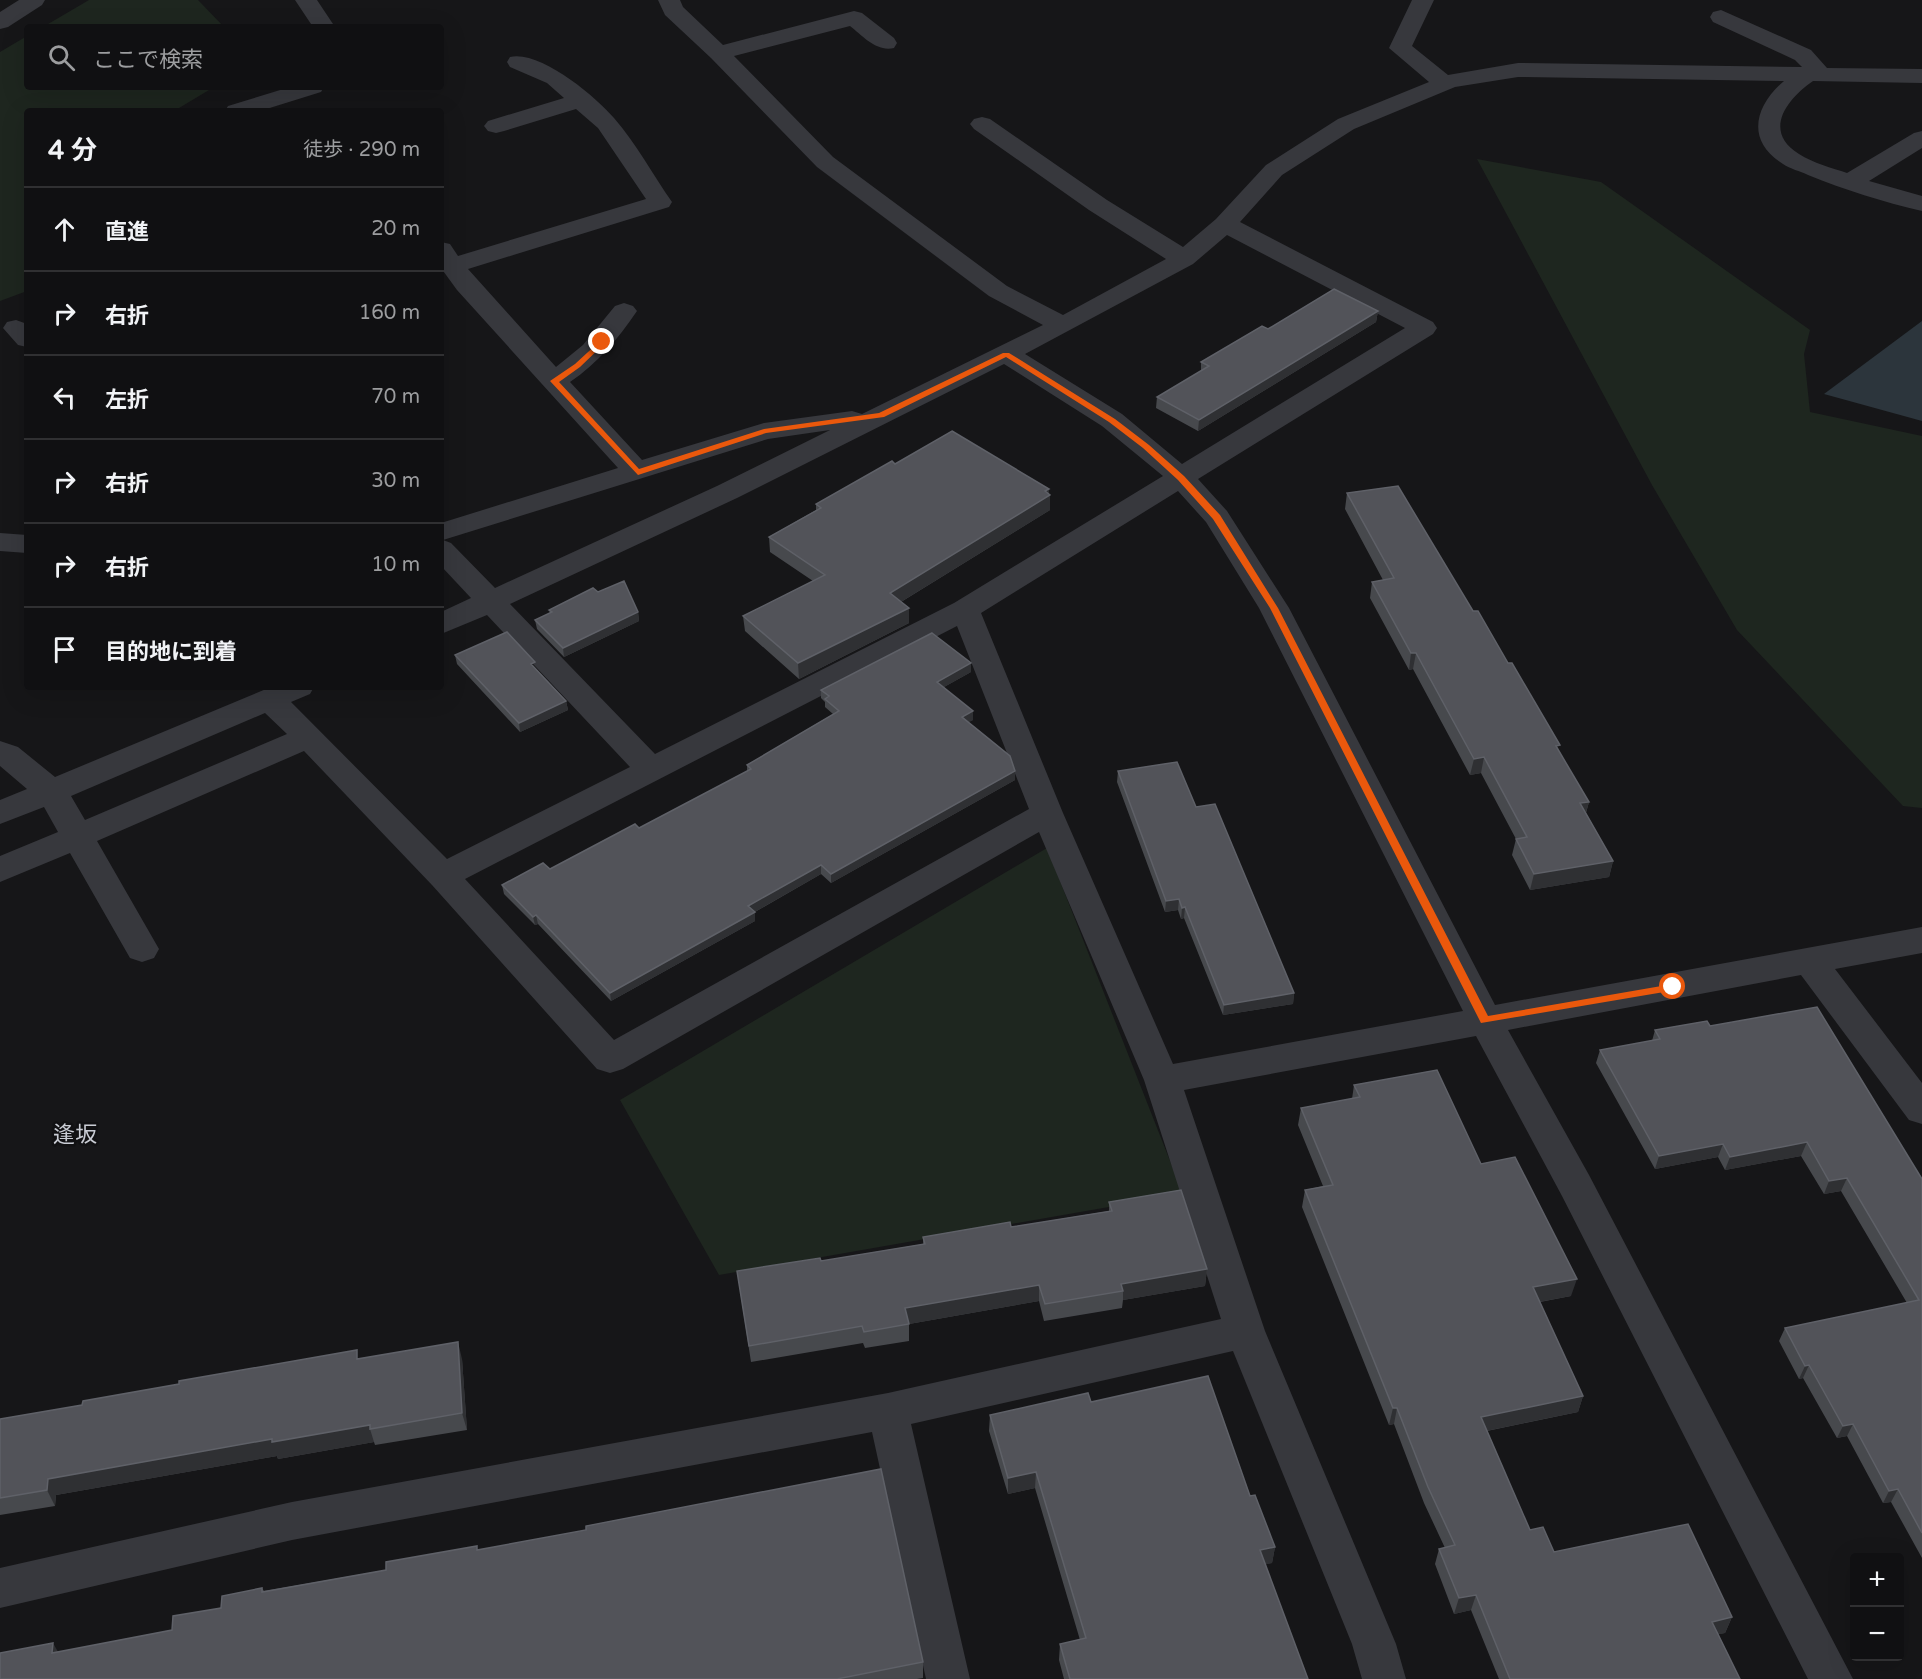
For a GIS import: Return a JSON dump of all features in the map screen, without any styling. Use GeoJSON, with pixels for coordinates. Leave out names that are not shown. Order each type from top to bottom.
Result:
{"type":"FeatureCollection","features":[{"type":"Feature","properties":{"kind":"street"},"geometry":{"type":"LineString","coordinates":[[0,22],[34,0]]}},
{"type":"Feature","properties":{"kind":"street"},"geometry":{"type":"LineString","coordinates":[[306,0],[322,24]]}},
{"type":"Feature","properties":{"kind":"street"},"geometry":{"type":"LineString","coordinates":[[669,0],[673,10],[719,53],[825,162],[998,291],[1063,325]]}},
{"type":"Feature","properties":{"kind":"street"},"geometry":{"type":"LineString","coordinates":[[1423,0],[1400,48],[1445,83]]}},
{"type":"Feature","properties":{"kind":"street"},"geometry":{"type":"LineString","coordinates":[[1721,17],[1810,68]]}},
{"type":"Feature","properties":{"kind":"street"},"geometry":{"type":"LineString","coordinates":[[719,53],[854,18],[886,43]]}},
{"type":"Feature","properties":{"kind":"street"},"geometry":{"type":"LineString","coordinates":[[518,62],[555,78],[606,123],[660,202],[447,258],[466,285],[638,472]]}},
{"type":"Feature","properties":{"kind":"street"},"geometry":{"type":"LineString","coordinates":[[1810,68],[1777,99],[1768,117],[1771,138],[1788,157],[1848,183],[1922,204]]}},
{"type":"Feature","properties":{"kind":"street"},"geometry":{"type":"LineString","coordinates":[[444,623],[727,492],[1063,325],[1184,259],[1225,224],[1274,170],[1346,124],[1445,83],[1518,70],[1810,68],[1922,76]]}},
{"type":"Feature","properties":{"kind":"street"},"geometry":{"type":"LineString","coordinates":[[246,108],[303,90]]}},
{"type":"Feature","properties":{"kind":"street"},"geometry":{"type":"LineString","coordinates":[[496,126],[580,100]]}},
{"type":"Feature","properties":{"kind":"street"},"geometry":{"type":"LineString","coordinates":[[982,124],[1098,205],[1184,259]]}},
{"type":"Feature","properties":{"kind":"street"},"geometry":{"type":"LineString","coordinates":[[1848,183],[1922,138]]}},
{"type":"Feature","properties":{"kind":"street"},"geometry":{"type":"LineString","coordinates":[[442,876],[965,609],[1424,328],[1225,224]]}},
{"type":"Feature","properties":{"kind":"street"},"geometry":{"type":"LineString","coordinates":[[554,381],[578,365],[602,342],[624,311]]}},
{"type":"Feature","properties":{"kind":"street"},"geometry":{"type":"LineString","coordinates":[[1006,354],[1112,420],[1146,446],[1181,478],[1217,517],[1274,608],[1485,1020],[1576,1186],[1831,1679]]}},
{"type":"Feature","properties":{"kind":"street"},"geometry":{"type":"LineString","coordinates":[[444,531],[764,431],[881,415]]}},
{"type":"Feature","properties":{"kind":"street"},"geometry":{"type":"LineString","coordinates":[[444,552],[651,769]]}},
{"type":"Feature","properties":{"kind":"street"},"geometry":{"type":"LineString","coordinates":[[965,609],[1047,813],[1162,1080],[1245,1331],[1374,1644],[1384,1679]]}},
{"type":"Feature","properties":{"kind":"street"},"geometry":{"type":"LineString","coordinates":[[0,813],[284,693],[309,737],[442,876],[610,1059],[1047,813]]}},
{"type":"Feature","properties":{"kind":"street"},"geometry":{"type":"LineString","coordinates":[[0,870],[309,737]]}},
{"type":"Feature","properties":{"kind":"street"},"geometry":{"type":"LineString","coordinates":[[0,752],[7,755],[52,792],[142,949]]}},
{"type":"Feature","properties":{"kind":"street"},"geometry":{"type":"LineString","coordinates":[[1162,1080],[1922,940]]}},
{"type":"Feature","properties":{"kind":"street"},"geometry":{"type":"LineString","coordinates":[[1810,961],[1922,1110]]}},
{"type":"Feature","properties":{"kind":"street"},"geometry":{"type":"LineString","coordinates":[[0,1587],[292,1521],[888,1411],[1245,1331]]}},
{"type":"Feature","properties":{"kind":"street"},"geometry":{"type":"LineString","coordinates":[[888,1411],[948,1679]]}},
{"type":"Feature","properties":{"kind":"shaded area"},"geometry":{"type":"Polygon","coordinates":[[[89,0],[198,0],[221,24],[48,24],[89,0]]]}},
{"type":"Feature","properties":{"kind":"shaded area"},"geometry":{"type":"Polygon","coordinates":[[[24,38],[24,90],[209,90],[179,108],[24,108],[24,292],[0,301],[0,52],[24,38]]]}},
{"type":"Feature","properties":{"kind":"shaded area"},"geometry":{"type":"Polygon","coordinates":[[[1477,159],[1601,182],[1810,330],[1804,354],[1810,412],[1922,436],[1922,808],[1903,806],[1737,630],[1652,485],[1477,159]]]}},
{"type":"Feature","properties":{"kind":"shaded area"},"geometry":{"type":"Polygon","coordinates":[[[1922,321],[1922,421],[1824,394],[1922,321]]]}},
{"type":"Feature","properties":{"kind":"shaded area"},"geometry":{"type":"Polygon","coordinates":[[[1047,848],[1183,1194],[719,1275],[620,1100],[1047,848]]]}},
{"type":"Feature","properties":{"kind":"building"},"geometry":{"type":"Polygon","coordinates":[[[1334,289],[1378,311],[1199,420],[1157,397],[1209,366],[1201,362],[1262,326],[1268,329],[1334,289]]]}},
{"type":"Feature","properties":{"kind":"building"},"geometry":{"type":"Polygon","coordinates":[[[952,431],[1049,489],[1045,491],[1050,495],[890,593],[909,608],[798,663],[743,616],[825,575],[769,537],[821,508],[816,504],[892,461],[895,464],[952,431]]]}},
{"type":"Feature","properties":{"kind":"building"},"geometry":{"type":"Polygon","coordinates":[[[1398,486],[1473,611],[1478,611],[1508,663],[1512,663],[1560,745],[1556,746],[1589,802],[1580,803],[1613,861],[1534,874],[1516,839],[1527,837],[1484,757],[1474,759],[1416,653],[1411,653],[1372,582],[1394,578],[1347,493],[1398,486]]]}},
{"type":"Feature","properties":{"kind":"building"},"geometry":{"type":"Polygon","coordinates":[[[624,581],[638,612],[563,648],[535,620],[552,612],[549,610],[593,588],[598,592],[624,581]]]}},
{"type":"Feature","properties":{"kind":"building"},"geometry":{"type":"Polygon","coordinates":[[[507,632],[535,662],[531,664],[566,701],[519,723],[455,655],[507,632]]]}},
{"type":"Feature","properties":{"kind":"building"},"geometry":{"type":"Polygon","coordinates":[[[932,633],[971,663],[937,682],[973,711],[962,717],[1010,756],[1015,771],[831,874],[821,865],[748,906],[755,912],[610,993],[536,915],[533,917],[502,885],[543,863],[550,869],[635,824],[639,828],[751,769],[747,765],[839,711],[825,699],[829,696],[821,690],[932,633]]]}},
{"type":"Feature","properties":{"kind":"building"},"geometry":{"type":"Polygon","coordinates":[[[1177,762],[1196,807],[1215,804],[1294,993],[1224,1005],[1185,907],[1182,908],[1179,899],[1166,901],[1118,771],[1177,762]]]}},
{"type":"Feature","properties":{"kind":"building"},"geometry":{"type":"Polygon","coordinates":[[[1817,1007],[1922,1179],[1922,1533],[1898,1489],[1889,1491],[1853,1424],[1843,1426],[1809,1365],[1805,1366],[1785,1328],[1919,1300],[1847,1178],[1829,1181],[1807,1142],[1730,1157],[1723,1144],[1659,1156],[1600,1050],[1660,1039],[1655,1030],[1707,1021],[1710,1026],[1817,1007]]]}},
{"type":"Feature","properties":{"kind":"building"},"geometry":{"type":"Polygon","coordinates":[[[1437,1070],[1481,1164],[1515,1157],[1577,1279],[1533,1287],[1583,1396],[1481,1417],[1530,1530],[1543,1527],[1554,1552],[1688,1524],[1732,1617],[1712,1622],[1740,1679],[1510,1679],[1476,1595],[1459,1598],[1439,1549],[1455,1545],[1428,1487],[1397,1408],[1393,1408],[1305,1190],[1333,1185],[1301,1108],[1360,1097],[1354,1085],[1437,1070]]]}},
{"type":"Feature","properties":{"kind":"building"},"geometry":{"type":"Polygon","coordinates":[[[1181,1190],[1207,1269],[1121,1284],[1123,1291],[1045,1304],[1039,1285],[905,1308],[909,1324],[864,1332],[862,1326],[749,1346],[737,1271],[820,1258],[821,1261],[925,1244],[923,1237],[1010,1222],[1011,1227],[1112,1211],[1109,1202],[1181,1190]]]}},
{"type":"Feature","properties":{"kind":"building"},"geometry":{"type":"Polygon","coordinates":[[[458,1342],[462,1413],[370,1429],[370,1425],[272,1442],[272,1439],[48,1479],[47,1490],[0,1498],[0,1419],[82,1405],[83,1401],[179,1384],[179,1381],[357,1350],[357,1359],[458,1342]]]}},
{"type":"Feature","properties":{"kind":"building"},"geometry":{"type":"Polygon","coordinates":[[[1208,1376],[1250,1496],[1255,1495],[1275,1547],[1260,1550],[1308,1679],[1070,1679],[1060,1644],[1086,1638],[1036,1472],[1008,1478],[990,1415],[1088,1393],[1091,1402],[1208,1376]]]}},
{"type":"Feature","properties":{"kind":"building"},"geometry":{"type":"Polygon","coordinates":[[[881,1469],[923,1662],[837,1679],[0,1679],[0,1653],[53,1643],[52,1653],[172,1630],[173,1616],[221,1608],[222,1596],[262,1588],[262,1592],[386,1570],[386,1562],[477,1546],[477,1550],[586,1530],[586,1526],[881,1469]]]}},
{"type":"Feature","properties":{"kind":"district","name":"逢坂"},"geometry":{"type":"Point","coordinates":[75,1135]}},
{"type":"Feature","properties":{"kind":"route"},"geometry":{"type":"LineString","coordinates":[[602,342],[578,365],[554,381],[638,472],[764,431],[881,415],[1006,354],[1112,420],[1146,446],[1181,478],[1217,517],[1274,608],[1485,1020],[1673,987]]}}]}
